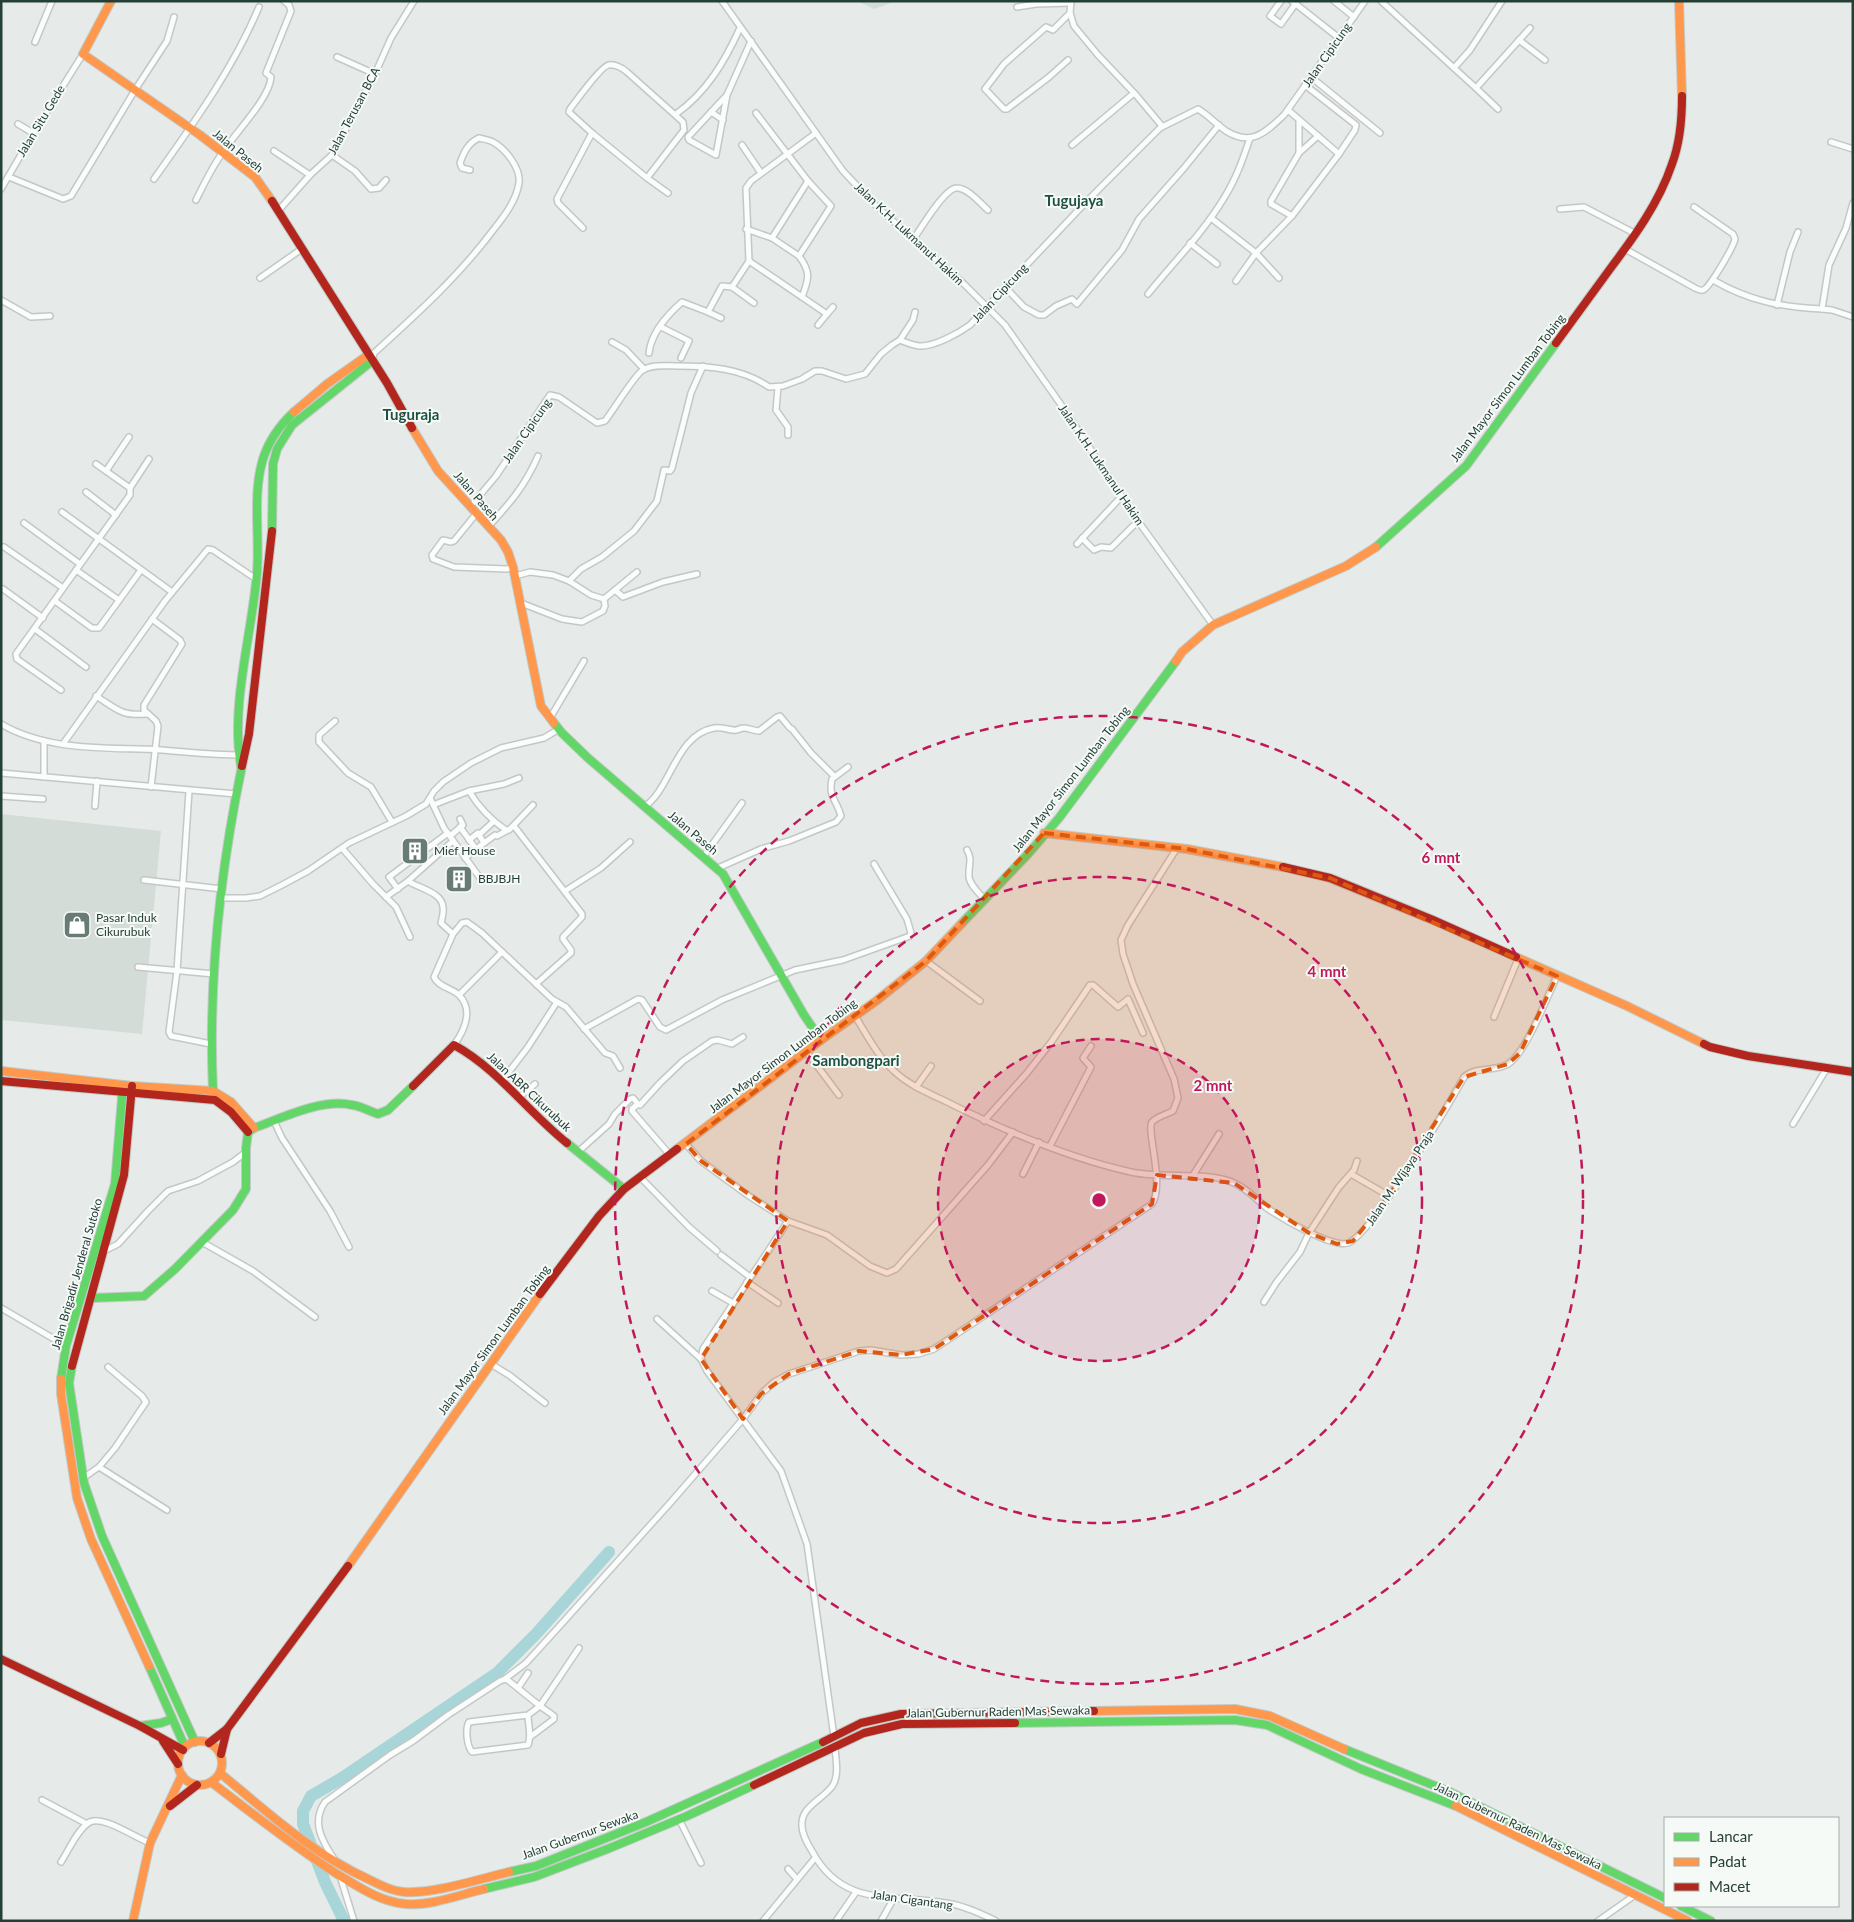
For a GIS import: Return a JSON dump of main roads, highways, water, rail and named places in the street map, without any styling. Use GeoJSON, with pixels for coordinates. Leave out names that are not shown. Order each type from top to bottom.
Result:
{"type":"FeatureCollection","features":[{"type":"Feature","properties":{"kind":"main road","name":"Jalan Paseh"},"geometry":{"type":"LineString","coordinates":[[111,1],[83,54],[190,128],[254,177],[279,210],[372,356],[419,442],[438,471],[504,546],[513,567],[542,706],[559,730],[588,758],[718,868],[804,1015],[821,1040]]}},
{"type":"Feature","properties":{"kind":"main road","name":"Jalan Mayor Simon Lumban Tobing"},"geometry":{"type":"LineString","coordinates":[[209,1743],[227,1729],[323,1602],[491,1364],[599,1216],[624,1189],[855,1016],[926,960],[1022,861],[1058,818],[1182,652],[1213,625],[1346,566],[1380,545],[1466,466],[1636,234],[1655,202],[1672,165],[1677,147],[1682,110],[1679,1]]}},
{"type":"Feature","properties":{"kind":"main road"},"geometry":{"type":"LineString","coordinates":[[242,755],[239,711],[258,562],[259,472],[267,447],[274,434],[289,415],[372,356]]}},
{"type":"Feature","properties":{"kind":"main road"},"geometry":{"type":"LineString","coordinates":[[213,1091],[211,1044],[214,974],[221,898],[272,542],[271,478],[277,449],[284,436],[303,416],[372,356]]}},
{"type":"Feature","properties":{"kind":"main road"},"geometry":{"type":"LineString","coordinates":[[258,562],[269,563]]}},
{"type":"Feature","properties":{"kind":"main road"},"geometry":{"type":"LineString","coordinates":[[1044,833],[1177,848],[1283,867],[1330,878],[1433,920],[1627,1006],[1710,1047],[1748,1056],[1852,1071]]}},
{"type":"Feature","properties":{"kind":"main road","name":"Jalan ABR Cikurubuk"},"geometry":{"type":"LineString","coordinates":[[251,1130],[317,1107],[351,1104],[378,1114],[388,1110],[454,1045],[471,1054],[547,1127],[624,1189]]}},
{"type":"Feature","properties":{"kind":"main road"},"geometry":{"type":"LineString","coordinates":[[1,1071],[123,1085],[132,1090],[215,1100],[251,1130]]}},
{"type":"Feature","properties":{"kind":"main road"},"geometry":{"type":"LineString","coordinates":[[1,1081],[122,1093],[132,1090],[213,1091],[222,1094],[237,1105],[251,1130],[246,1152],[246,1189],[233,1210],[144,1296],[139,1298],[91,1298]]}},
{"type":"Feature","properties":{"kind":"main road","name":"Jalan Brigadir Jenderal Sutoko"},"geometry":{"type":"LineString","coordinates":[[123,1085],[115,1184],[97,1259],[66,1346],[60,1379],[71,1432],[77,1498],[91,1539],[110,1578],[184,1749]]}},
{"type":"Feature","properties":{"kind":"main road"},"geometry":{"type":"LineString","coordinates":[[132,1090],[124,1175],[104,1250],[97,1259],[91,1298],[73,1358],[69,1383],[71,1432],[83,1478],[102,1536],[194,1742]]}},
{"type":"Feature","properties":{"kind":"main road"},"geometry":{"type":"LineString","coordinates":[[91,1539],[102,1536]]}},
{"type":"Feature","properties":{"kind":"main road"},"geometry":{"type":"LineString","coordinates":[[1,1659],[184,1749]]}},
{"type":"Feature","properties":{"kind":"main road","name":"Jalan Gubernur Raden Mas Sewaka"},"geometry":{"type":"LineString","coordinates":[[834,1737],[861,1723],[901,1714],[1235,1709],[1270,1716],[1365,1759],[1450,1792],[1664,1898]]}},
{"type":"Feature","properties":{"kind":"main road"},"geometry":{"type":"LineString","coordinates":[[975,1723],[976,1713]]}},
{"type":"Feature","properties":{"kind":"main road"},"geometry":{"type":"LineString","coordinates":[[140,1726],[172,1719]]}},
{"type":"Feature","properties":{"kind":"main road","name":"Jalan Gubernur Raden Mas Sewaka"},"geometry":{"type":"LineString","coordinates":[[285,1838],[310,1857],[366,1892],[392,1902],[408,1904],[425,1903],[534,1877],[679,1819],[864,1733],[902,1724],[1235,1720],[1267,1725],[1361,1769],[1446,1801],[1688,1921]]}},
{"type":"Feature","properties":{"kind":"main road","name":"Jalan Mayor Simon Lumban Tobing"},"geometry":{"type":"LineString","coordinates":[[220,1754],[227,1729]]}},
{"type":"Feature","properties":{"kind":"main road","name":"Jalan Gubernur Sewaka"},"geometry":{"type":"LineString","coordinates":[[288,1830],[338,1865],[383,1886],[398,1891],[425,1891],[536,1866],[646,1822],[834,1737]]}},
{"type":"Feature","properties":{"kind":"main road"},"geometry":{"type":"LineString","coordinates":[[162,1738],[178,1764],[182,1775],[188,1781],[197,1785]]}},
{"type":"Feature","properties":{"kind":"main road"},"geometry":{"type":"LineString","coordinates":[[168,1808],[197,1785],[211,1782],[220,1773],[222,1764],[217,1747],[209,1743],[194,1742],[184,1749],[178,1764]]}},
{"type":"Feature","properties":{"kind":"main road"},"geometry":{"type":"LineString","coordinates":[[1336,1757],[1340,1748]]}},
{"type":"Feature","properties":{"kind":"main road"},"geometry":{"type":"LineString","coordinates":[[211,1782],[285,1838],[288,1830],[220,1773]]}},
{"type":"Feature","properties":{"kind":"main road"},"geometry":{"type":"LineString","coordinates":[[134,1921],[150,1842],[168,1808],[182,1775]]}},
{"type":"Feature","properties":{"kind":"main road"},"geometry":{"type":"LineString","coordinates":[[708,1795],[711,1805]]}},
{"type":"Feature","properties":{"kind":"main road"},"geometry":{"type":"LineString","coordinates":[[1601,1878],[1606,1869]]}},
{"type":"Feature","properties":{"kind":"main road"},"geometry":{"type":"LineString","coordinates":[[1682,1907],[1711,1921]]}},
{"type":"Feature","properties":{"kind":"waterway"},"geometry":{"type":"LineString","coordinates":[[344,1921],[325,1882],[303,1824],[303,1811],[311,1796],[342,1778],[497,1673],[536,1634],[609,1552]]}},
{"type":"Feature","properties":{"kind":"place","name":"Mief House"},"geometry":{"type":"Point","coordinates":[415,851]}},
{"type":"Feature","properties":{"kind":"place","name":"BBJBJH"},"geometry":{"type":"Point","coordinates":[459,879]}},
{"type":"Feature","properties":{"kind":"place","name":"Pasar Induk Cikurubuk"},"geometry":{"type":"Point","coordinates":[77,925]}},
{"type":"Feature","properties":{"kind":"district","name":"Tugujaya"},"geometry":{"type":"Point","coordinates":[1074,201]}},
{"type":"Feature","properties":{"kind":"district","name":"Tuguraja"},"geometry":{"type":"Point","coordinates":[411,415]}},
{"type":"Feature","properties":{"kind":"district","name":"Sambongpari"},"geometry":{"type":"Point","coordinates":[856,1061]}}]}
